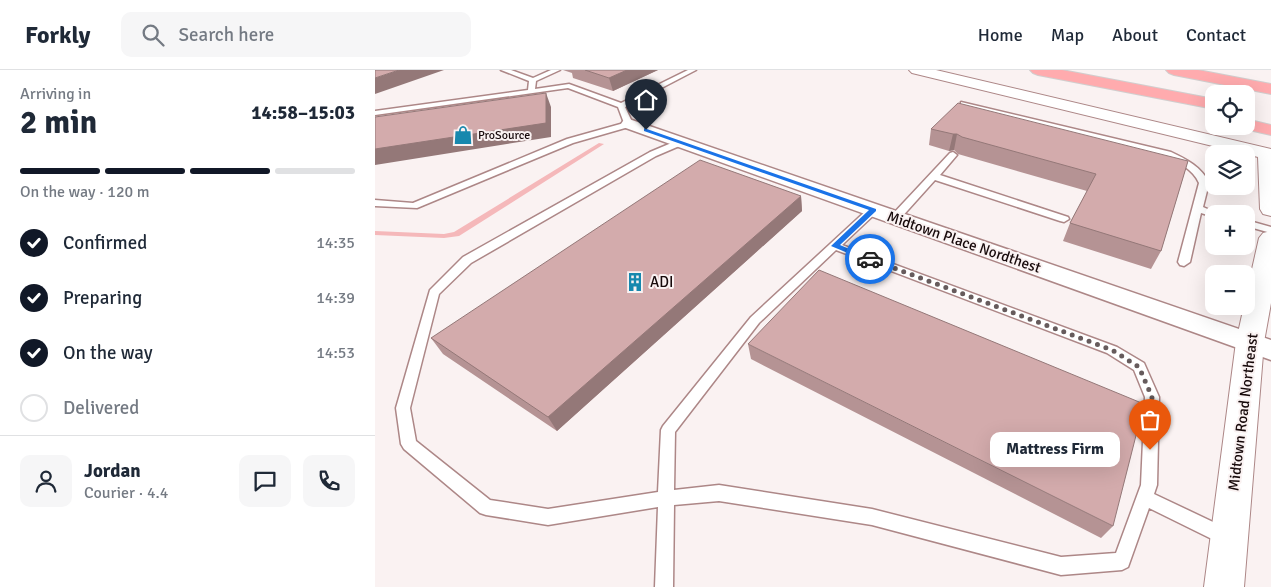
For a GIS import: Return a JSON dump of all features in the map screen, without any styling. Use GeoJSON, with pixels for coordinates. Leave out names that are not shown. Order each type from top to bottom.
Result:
{"type":"FeatureCollection","features":[{"type":"Feature","properties":{"kind":"highway"},"geometry":{"type":"LineString","coordinates":[[1174,70],[1271,89]]}},
{"type":"Feature","properties":{"kind":"highway"},"geometry":{"type":"LineString","coordinates":[[1045,72],[1205,102]]}},
{"type":"Feature","properties":{"kind":"highway"},"geometry":{"type":"LineString","coordinates":[[1045,72],[1205,114]]}},
{"type":"Feature","properties":{"kind":"highway"},"geometry":{"type":"LineString","coordinates":[[1255,112],[1271,115]]}},
{"type":"Feature","properties":{"kind":"highway"},"geometry":{"type":"LineString","coordinates":[[1255,126],[1271,130]]}},
{"type":"Feature","properties":{"kind":"street"},"geometry":{"type":"LineString","coordinates":[[917,70],[1269,155],[1271,209]]}},
{"type":"Feature","properties":{"kind":"street","name":"Midtown Place Nordthest"},"geometry":{"type":"LineString","coordinates":[[625,115],[681,142],[1261,346]]}},
{"type":"Feature","properties":{"kind":"street","name":"Midtown Road Northeast"},"geometry":{"type":"LineString","coordinates":[[1224,587],[1229,539],[1261,346],[1271,238]]}},
{"type":"Feature","properties":{"kind":"lane"},"geometry":{"type":"LineString","coordinates":[[504,70],[533,80],[557,70]]}},
{"type":"Feature","properties":{"kind":"lane"},"geometry":{"type":"LineString","coordinates":[[375,203],[414,206],[570,141],[625,115],[693,70]]}},
{"type":"Feature","properties":{"kind":"lane"},"geometry":{"type":"LineString","coordinates":[[531,91],[533,80]]}},
{"type":"Feature","properties":{"kind":"lane"},"geometry":{"type":"LineString","coordinates":[[375,112],[569,86],[625,115]]}},
{"type":"Feature","properties":{"kind":"lane"},"geometry":{"type":"LineString","coordinates":[[964,104],[1168,154],[1178,159],[1203,177],[1205,183],[1184,262]]}},
{"type":"Feature","properties":{"kind":"lane"},"geometry":{"type":"LineString","coordinates":[[681,142],[653,154],[467,260],[434,293],[403,408],[409,444],[486,507],[548,517],[666,498],[719,493],[872,517],[1061,566],[1122,561],[1149,485],[1152,397],[1139,367],[1112,350],[835,246]]}},
{"type":"Feature","properties":{"kind":"lane"},"geometry":{"type":"LineString","coordinates":[[895,218],[953,156]]}},
{"type":"Feature","properties":{"kind":"lane"},"geometry":{"type":"LineString","coordinates":[[934,176],[1064,219]]}},
{"type":"Feature","properties":{"kind":"lane"},"geometry":{"type":"LineString","coordinates":[[1198,209],[1205,211]]}},
{"type":"Feature","properties":{"kind":"lane"},"geometry":{"type":"LineString","coordinates":[[664,587],[668,430],[755,320],[873,210]]}},
{"type":"Feature","properties":{"kind":"lane"},"geometry":{"type":"LineString","coordinates":[[1255,226],[1271,230]]}},
{"type":"Feature","properties":{"kind":"lane"},"geometry":{"type":"LineString","coordinates":[[1145,498],[1229,539]]}},
{"type":"Feature","properties":{"kind":"building"},"geometry":{"type":"Polygon","coordinates":[[[375,70],[399,70],[375,78],[375,70]]]}},
{"type":"Feature","properties":{"kind":"building"},"geometry":{"type":"Polygon","coordinates":[[[585,70],[627,70],[609,78],[585,70]]]}},
{"type":"Feature","properties":{"kind":"building"},"geometry":{"type":"Polygon","coordinates":[[[546,93],[546,123],[375,149],[375,117],[546,93]]]}},
{"type":"Feature","properties":{"kind":"building"},"geometry":{"type":"Polygon","coordinates":[[[958,103],[1188,161],[1161,251],[1070,223],[1096,174],[962,137],[957,134],[931,129],[958,103]]]}},
{"type":"Feature","properties":{"kind":"building","name":"ADI"},"geometry":{"type":"Polygon","coordinates":[[[700,160],[801,196],[548,417],[431,338],[700,160]]]}},
{"type":"Feature","properties":{"kind":"building"},"geometry":{"type":"Polygon","coordinates":[[[819,270],[1144,404],[1113,526],[748,344],[819,270]]]}},
{"type":"Feature","properties":{"kind":"waterway"},"geometry":{"type":"LineString","coordinates":[[375,233],[444,236],[456,234],[601,144]]}},
{"type":"Feature","properties":{"kind":"way so far"},"geometry":{"type":"LineString","coordinates":[[870,259],[1112,350],[1139,367],[1152,397],[1150,450]]}},
{"type":"Feature","properties":{"kind":"place","name":"ProSource"},"geometry":{"type":"Point","coordinates":[463,135]}},
{"type":"Feature","properties":{"kind":"place","name":"ADI"},"geometry":{"type":"Point","coordinates":[635,282]}},
{"type":"Feature","properties":{"kind":"place","name":"Mattress Firm"},"geometry":{"type":"Point","coordinates":[1150,450]}},
{"type":"Feature","properties":{"kind":"route"},"geometry":{"type":"LineString","coordinates":[[646,130],[873,210],[835,246],[870,259]]}}]}
